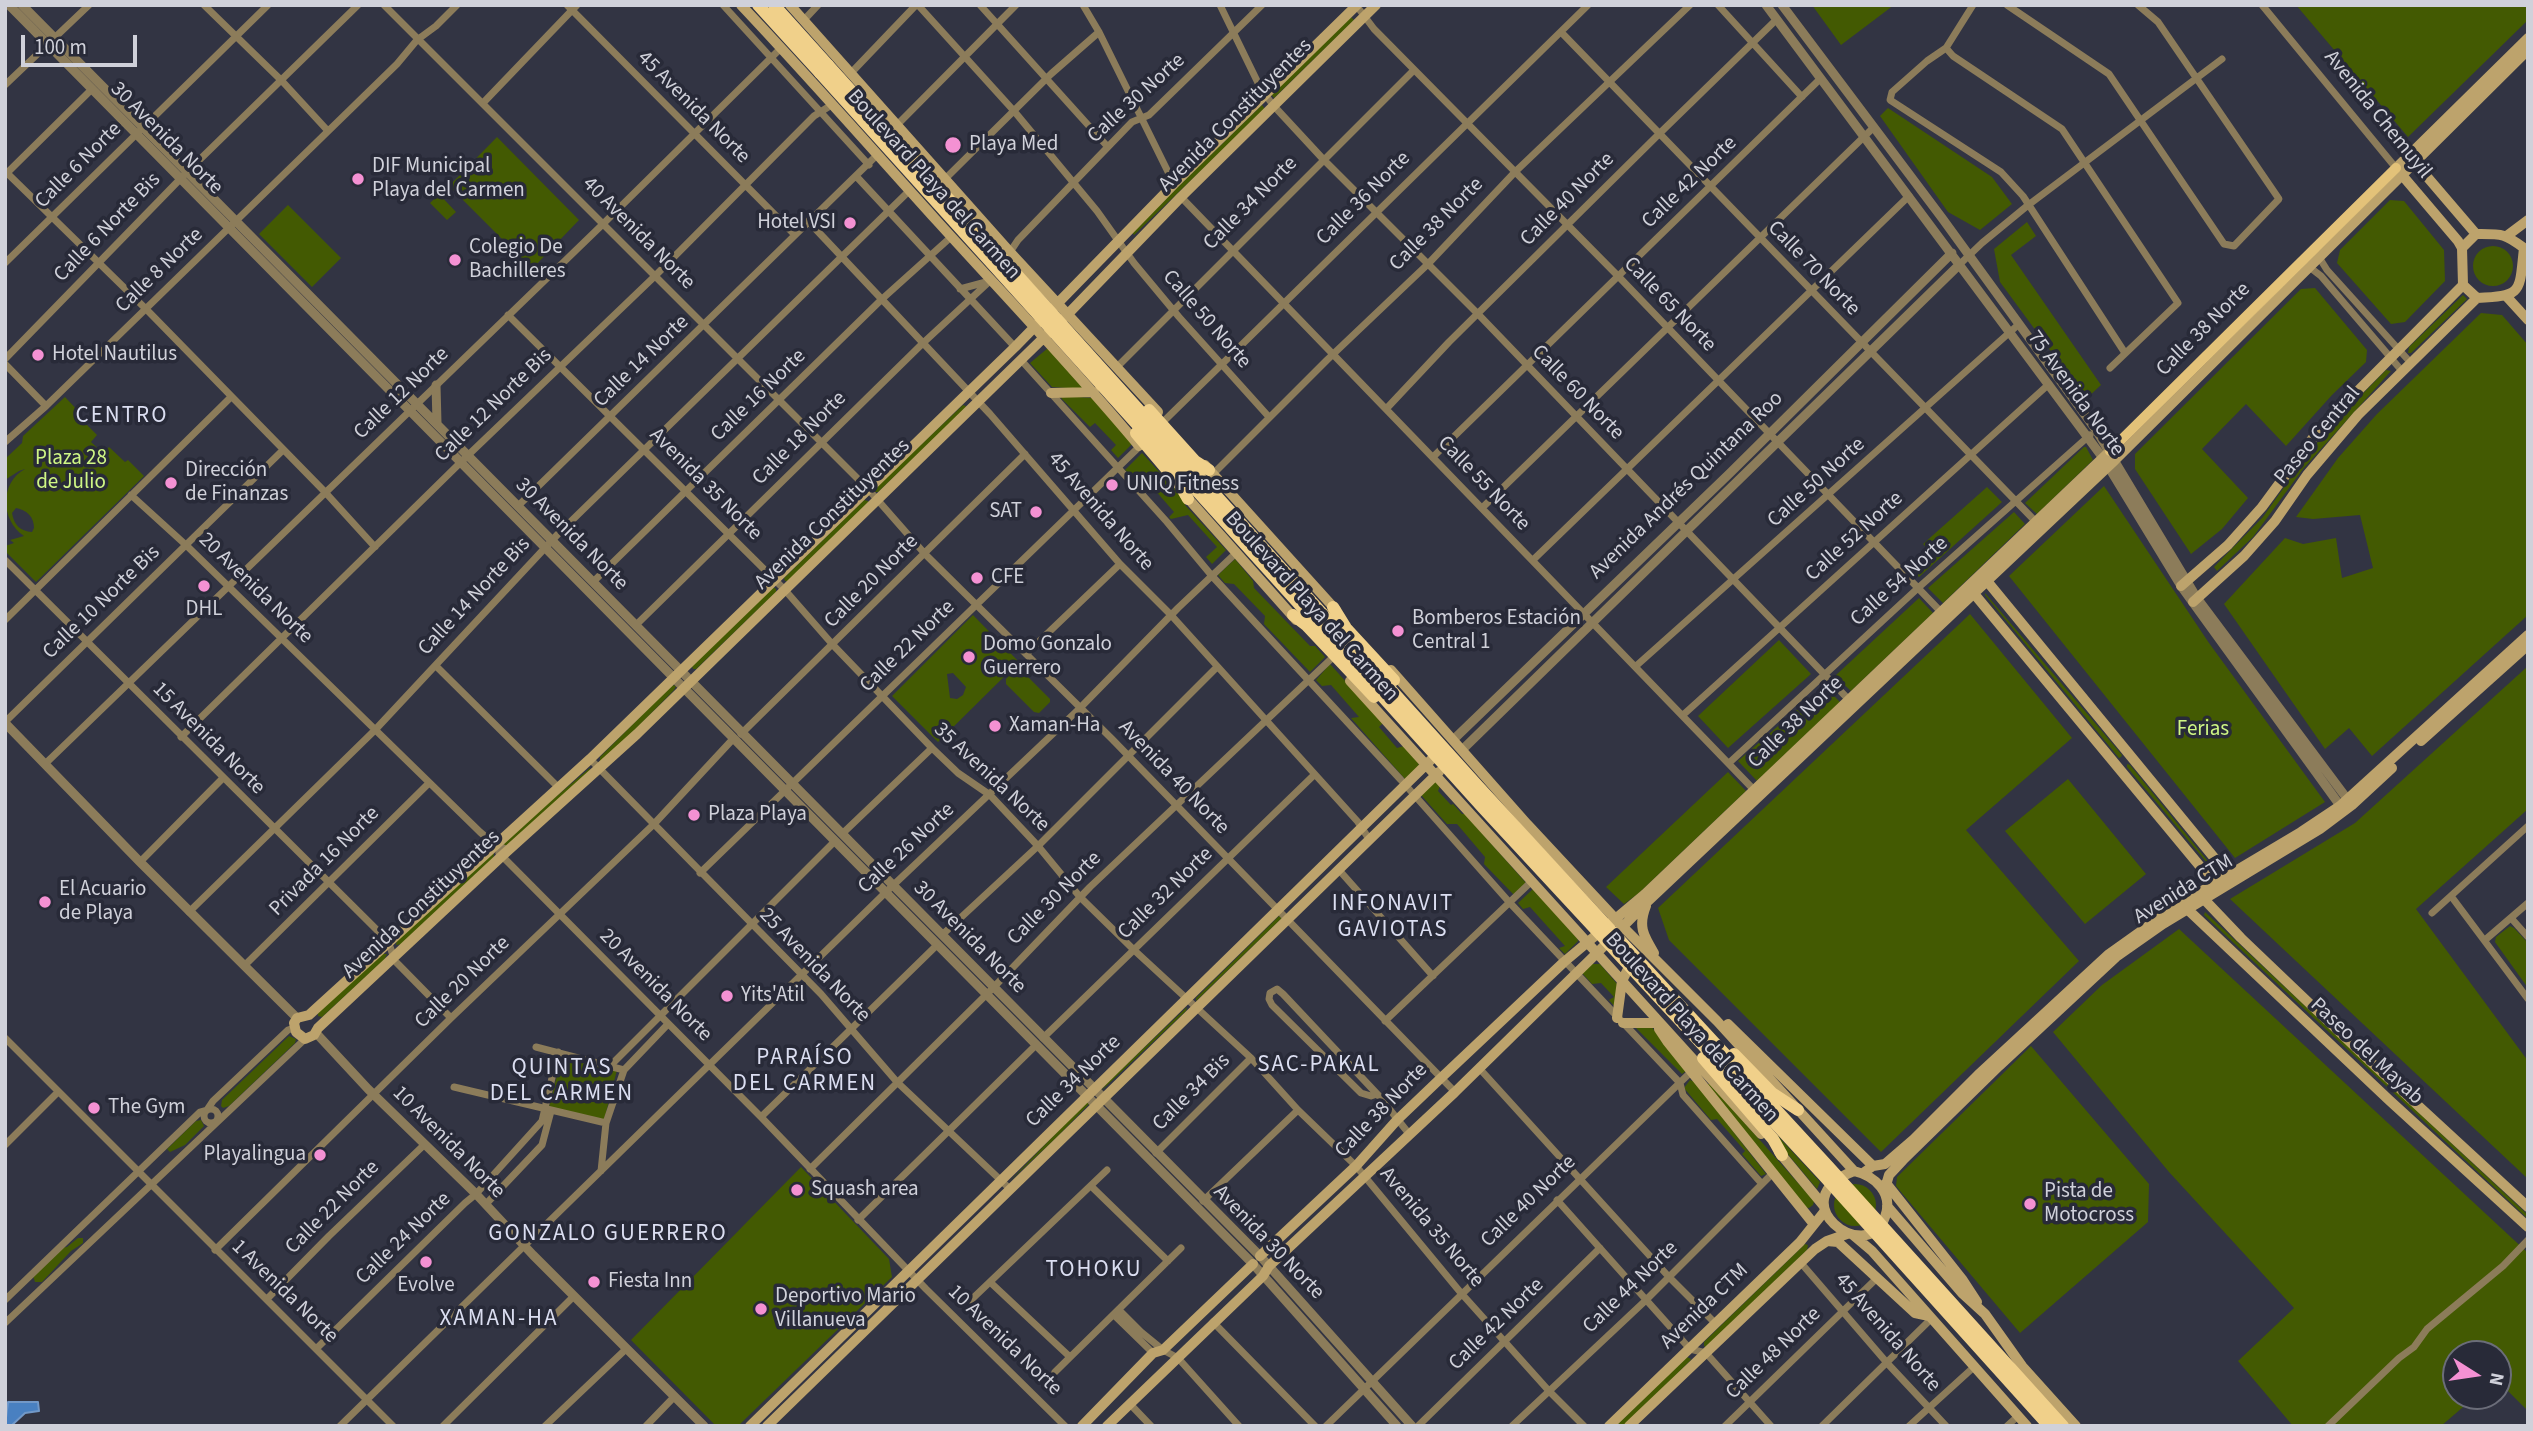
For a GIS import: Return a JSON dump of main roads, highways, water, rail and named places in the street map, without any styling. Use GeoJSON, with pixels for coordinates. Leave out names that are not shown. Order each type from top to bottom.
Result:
{"type":"FeatureCollection","features":[{"type":"Feature","properties":{"kind":"highway"},"geometry":{"type":"LineString","coordinates":[[758,5],[824,69],[1031,290],[1490,806]]}},
{"type":"Feature","properties":{"kind":"highway"},"geometry":{"type":"LineString","coordinates":[[774,5],[824,69],[1031,305],[1490,806],[1647,961],[1772,1093],[1798,1110]]}},
{"type":"Feature","properties":{"kind":"highway"},"geometry":{"type":"LineString","coordinates":[[1031,290],[1059,312],[1195,461],[1211,472]]}},
{"type":"Feature","properties":{"kind":"highway"},"geometry":{"type":"LineString","coordinates":[[1031,305],[1038,321],[1180,485],[1188,499]]}},
{"type":"Feature","properties":{"kind":"highway"},"geometry":{"type":"LineString","coordinates":[[1333,607],[1346,628],[1482,781],[1490,806]]}},
{"type":"Feature","properties":{"kind":"highway"},"geometry":{"type":"LineString","coordinates":[[1293,615],[1306,625],[1465,796],[1490,806]]}},
{"type":"Feature","properties":{"kind":"highway"},"geometry":{"type":"LineString","coordinates":[[1618,934],[1618,960],[1698,1065],[1773,1139],[1782,1155]]}},
{"type":"Feature","properties":{"kind":"highway"},"geometry":{"type":"LineString","coordinates":[[1618,934],[1823,1175],[2049,1426]]}},
{"type":"Feature","properties":{"kind":"highway"},"geometry":{"type":"LineString","coordinates":[[1618,934],[2063,1426]]}},
{"type":"Feature","properties":{"kind":"main road","name":"Boulevard Playa del Carmen"},"geometry":{"type":"LineString","coordinates":[[741,5],[909,191],[1036,326],[1425,765],[1698,1065],[1772,1174],[1813,1223]]}},
{"type":"Feature","properties":{"kind":"main road","name":"Boulevard Playa del Carmen"},"geometry":{"type":"LineString","coordinates":[[790,5],[1573,873],[1618,934],[1657,960],[1859,1172]]}},
{"type":"Feature","properties":{"kind":"main road","name":"Avenida Constituyentes"},"geometry":{"type":"LineString","coordinates":[[1356,6],[1174,184],[1015,348],[590,759],[309,1015],[295,1023],[305,1038],[316,1034],[318,1028],[505,853],[600,769],[1068,314],[1181,197],[1376,5]]}},
{"type":"Feature","properties":{"kind":"main road","name":"Calle 38 Norte"},"geometry":{"type":"LineString","coordinates":[[1082,1426],[1356,1166],[1397,1120],[1564,962],[1587,942],[1618,934],[1647,901],[1757,792],[2109,459],[2398,172],[2528,38]]}},
{"type":"Feature","properties":{"kind":"main road","name":"Calle 38 Norte"},"geometry":{"type":"LineString","coordinates":[[2411,158],[2528,50]]}},
{"type":"Feature","properties":{"kind":"main road","name":"Avenida Chemuyil"},"geometry":{"type":"LineString","coordinates":[[2411,158],[2476,234]]}},
{"type":"Feature","properties":{"kind":"main road","name":"Avenida Chemuyil"},"geometry":{"type":"LineString","coordinates":[[2398,172],[2462,248]]}},
{"type":"Feature","properties":{"kind":"main road"},"geometry":{"type":"LineString","coordinates":[[2508,235],[2528,220]]}},
{"type":"Feature","properties":{"kind":"main road"},"geometry":{"type":"LineString","coordinates":[[2476,234],[2508,235],[2526,247],[2520,285],[2507,297],[2477,298],[2463,285],[2462,248],[2476,234]]}},
{"type":"Feature","properties":{"kind":"main road"},"geometry":{"type":"LineString","coordinates":[[991,280],[1006,271],[1011,260],[1010,252]]}},
{"type":"Feature","properties":{"kind":"main road","name":"Paseo Central"},"geometry":{"type":"LineString","coordinates":[[2184,583],[2228,545],[2262,507],[2318,431],[2463,285]]}},
{"type":"Feature","properties":{"kind":"main road"},"geometry":{"type":"LineString","coordinates":[[2520,285],[2528,293]]}},
{"type":"Feature","properties":{"kind":"main road"},"geometry":{"type":"LineString","coordinates":[[2507,297],[2528,320]]}},
{"type":"Feature","properties":{"kind":"main road","name":"Paseo Central"},"geometry":{"type":"LineString","coordinates":[[2195,600],[2244,556],[2275,521],[2306,475],[2358,415],[2477,298]]}},
{"type":"Feature","properties":{"kind":"main road"},"geometry":{"type":"LineString","coordinates":[[1080,376],[1078,371],[1081,359],[1088,352],[1100,349]]}},
{"type":"Feature","properties":{"kind":"main road"},"geometry":{"type":"LineString","coordinates":[[1051,393],[1094,392]]}},
{"type":"Feature","properties":{"kind":"main road"},"geometry":{"type":"LineString","coordinates":[[1984,577],[2230,878]]}},
{"type":"Feature","properties":{"kind":"main road"},"geometry":{"type":"LineString","coordinates":[[1971,590],[2217,886]]}},
{"type":"Feature","properties":{"kind":"main road","name":"Avenida CTM"},"geometry":{"type":"LineString","coordinates":[[2346,805],[2364,785],[2528,635]]}},
{"type":"Feature","properties":{"kind":"main road","name":"Avenida CTM"},"geometry":{"type":"LineString","coordinates":[[1859,1172],[1885,1164],[1914,1139],[1978,1075],[2109,954],[2230,878],[2292,847],[2346,805],[2528,645]]}},
{"type":"Feature","properties":{"kind":"main road","name":"Avenida Andrés Quintana Roo"},"geometry":{"type":"LineString","coordinates":[[1425,765],[1453,740]]}},
{"type":"Feature","properties":{"kind":"main road","name":"Avenida Andrés Quintana Roo"},"geometry":{"type":"LineString","coordinates":[[1435,776],[1462,750]]}},
{"type":"Feature","properties":{"kind":"main road","name":"Calle 34 Norte"},"geometry":{"type":"LineString","coordinates":[[767,1426],[909,1272],[1090,1092],[1363,829],[1425,765]]}},
{"type":"Feature","properties":{"kind":"main road","name":"Calle 34 Norte"},"geometry":{"type":"LineString","coordinates":[[750,1426],[918,1281],[1435,776]]}},
{"type":"Feature","properties":{"kind":"main road","name":"Calle 38 Norte"},"geometry":{"type":"LineString","coordinates":[[1107,1426],[1263,1276],[1269,1266],[1410,1135],[1618,934],[1757,792]]}},
{"type":"Feature","properties":{"kind":"main road"},"geometry":{"type":"LineString","coordinates":[[1547,898],[1564,900],[1571,896],[1576,885],[1573,873]]}},
{"type":"Feature","properties":{"kind":"main road","name":"Paseo del Mayab"},"geometry":{"type":"LineString","coordinates":[[2201,895],[2364,1055],[2528,1206]]}},
{"type":"Feature","properties":{"kind":"main road"},"geometry":{"type":"LineString","coordinates":[[1647,901],[1641,919],[1642,932],[1657,960]]}},
{"type":"Feature","properties":{"kind":"main road","name":"Avenida CTM"},"geometry":{"type":"LineString","coordinates":[[1885,1187],[1889,1175],[1922,1141],[2094,977],[2184,906]]}},
{"type":"Feature","properties":{"kind":"main road","name":"Paseo del Mayab"},"geometry":{"type":"LineString","coordinates":[[2184,906],[2528,1227]]}},
{"type":"Feature","properties":{"kind":"main road"},"geometry":{"type":"LineString","coordinates":[[1657,960],[1644,954],[1634,958],[1622,981],[1620,1020],[1659,1023]]}},
{"type":"Feature","properties":{"kind":"main road"},"geometry":{"type":"LineString","coordinates":[[1717,1021],[1728,1024],[1759,1052],[1873,1166]]}},
{"type":"Feature","properties":{"kind":"main road"},"geometry":{"type":"LineString","coordinates":[[1782,1155],[1839,1230],[1850,1234],[1866,1236],[1877,1230],[1885,1218],[1885,1187]]}},
{"type":"Feature","properties":{"kind":"main road"},"geometry":{"type":"LineString","coordinates":[[1824,1208],[1830,1185],[1838,1177],[1859,1172],[1872,1177],[1885,1187],[1962,1279],[2022,1366],[2076,1426]]}},
{"type":"Feature","properties":{"kind":"main road"},"geometry":{"type":"LineString","coordinates":[[1887,1206],[1954,1284],[1985,1314]]}},
{"type":"Feature","properties":{"kind":"main road","name":"Avenida CTM"},"geometry":{"type":"LineString","coordinates":[[1609,1426],[1800,1242],[1824,1208]]}},
{"type":"Feature","properties":{"kind":"main road"},"geometry":{"type":"LineString","coordinates":[[1850,1234],[1872,1251],[2027,1426]]}},
{"type":"Feature","properties":{"kind":"main road","name":"Avenida CTM"},"geometry":{"type":"LineString","coordinates":[[1629,1426],[1801,1263],[1827,1241],[1850,1234]]}},
{"type":"Feature","properties":{"kind":"main road"},"geometry":{"type":"LineString","coordinates":[[1827,1241],[1838,1242],[1915,1313],[1930,1318]]}},
{"type":"Feature","properties":{"kind":"water"},"geometry":{"type":"Polygon","coordinates":[[[8,1402],[38,1402],[39,1411],[25,1413],[11,1426],[5,1426],[8,1402]]]}},
{"type":"Feature","properties":{"kind":"place","name":"Playa Med"},"geometry":{"type":"Point","coordinates":[953,145]}},
{"type":"Feature","properties":{"kind":"place","name":"DIF Municipal Playa del Carmen"},"geometry":{"type":"Point","coordinates":[358,179]}},
{"type":"Feature","properties":{"kind":"place","name":"Hotel VSI"},"geometry":{"type":"Point","coordinates":[850,223]}},
{"type":"Feature","properties":{"kind":"place","name":"Colegio De Bachilleres"},"geometry":{"type":"Point","coordinates":[455,260]}},
{"type":"Feature","properties":{"kind":"place","name":"Hotel Nautilus"},"geometry":{"type":"Point","coordinates":[38,355]}},
{"type":"Feature","properties":{"kind":"place","name":"Dirección de Finanzas"},"geometry":{"type":"Point","coordinates":[171,483]}},
{"type":"Feature","properties":{"kind":"place","name":"UNIQ Fitness"},"geometry":{"type":"Point","coordinates":[1112,485]}},
{"type":"Feature","properties":{"kind":"place","name":"SAT"},"geometry":{"type":"Point","coordinates":[1036,512]}},
{"type":"Feature","properties":{"kind":"place","name":"CFE"},"geometry":{"type":"Point","coordinates":[977,578]}},
{"type":"Feature","properties":{"kind":"place","name":"DHL"},"geometry":{"type":"Point","coordinates":[204,586]}},
{"type":"Feature","properties":{"kind":"place","name":"Bomberos Estación Central 1"},"geometry":{"type":"Point","coordinates":[1398,631]}},
{"type":"Feature","properties":{"kind":"place","name":"Domo Gonzalo Guerrero"},"geometry":{"type":"Point","coordinates":[969,657]}},
{"type":"Feature","properties":{"kind":"place","name":"Xaman-Ha"},"geometry":{"type":"Point","coordinates":[995,726]}},
{"type":"Feature","properties":{"kind":"place","name":"Plaza Playa"},"geometry":{"type":"Point","coordinates":[694,815]}},
{"type":"Feature","properties":{"kind":"place","name":"El Acuario de Playa"},"geometry":{"type":"Point","coordinates":[45,902]}},
{"type":"Feature","properties":{"kind":"place","name":"Yits'Atil"},"geometry":{"type":"Point","coordinates":[727,996]}},
{"type":"Feature","properties":{"kind":"place","name":"The Gym"},"geometry":{"type":"Point","coordinates":[94,1108]}},
{"type":"Feature","properties":{"kind":"place","name":"Playalingua"},"geometry":{"type":"Point","coordinates":[320,1155]}},
{"type":"Feature","properties":{"kind":"place","name":"Squash area"},"geometry":{"type":"Point","coordinates":[797,1190]}},
{"type":"Feature","properties":{"kind":"place","name":"Pista de Motocross"},"geometry":{"type":"Point","coordinates":[2030,1204]}},
{"type":"Feature","properties":{"kind":"place","name":"Evolve"},"geometry":{"type":"Point","coordinates":[426,1262]}},
{"type":"Feature","properties":{"kind":"place","name":"Fiesta Inn"},"geometry":{"type":"Point","coordinates":[594,1282]}},
{"type":"Feature","properties":{"kind":"place","name":"Deportivo Mario Villanueva"},"geometry":{"type":"Point","coordinates":[761,1309]}},
{"type":"Feature","properties":{"kind":"district","name":"CENTRO"},"geometry":{"type":"Point","coordinates":[122,417]}},
{"type":"Feature","properties":{"kind":"district","name":"INFONAVIT GAVIOTAS"},"geometry":{"type":"Point","coordinates":[1393,918]}},
{"type":"Feature","properties":{"kind":"district","name":"SAC-PAKAL"},"geometry":{"type":"Point","coordinates":[1319,1066]}},
{"type":"Feature","properties":{"kind":"district","name":"PARAÍSO DEL CARMEN"},"geometry":{"type":"Point","coordinates":[805,1072]}},
{"type":"Feature","properties":{"kind":"district","name":"QUINTAS DEL CARMEN"},"geometry":{"type":"Point","coordinates":[562,1082]}},
{"type":"Feature","properties":{"kind":"district","name":"GONZALO GUERRERO"},"geometry":{"type":"Point","coordinates":[608,1235]}},
{"type":"Feature","properties":{"kind":"district","name":"TOHOKU"},"geometry":{"type":"Point","coordinates":[1094,1271]}},
{"type":"Feature","properties":{"kind":"district","name":"XAMAN-HA"},"geometry":{"type":"Point","coordinates":[499,1320]}},
{"type":"Feature","properties":{"kind":"park label","name":"Plaza 28 de Julio"},"geometry":{"type":"Point","coordinates":[71,471]}},
{"type":"Feature","properties":{"kind":"park label","name":"Ferias"},"geometry":{"type":"Point","coordinates":[2203,730]}}]}
